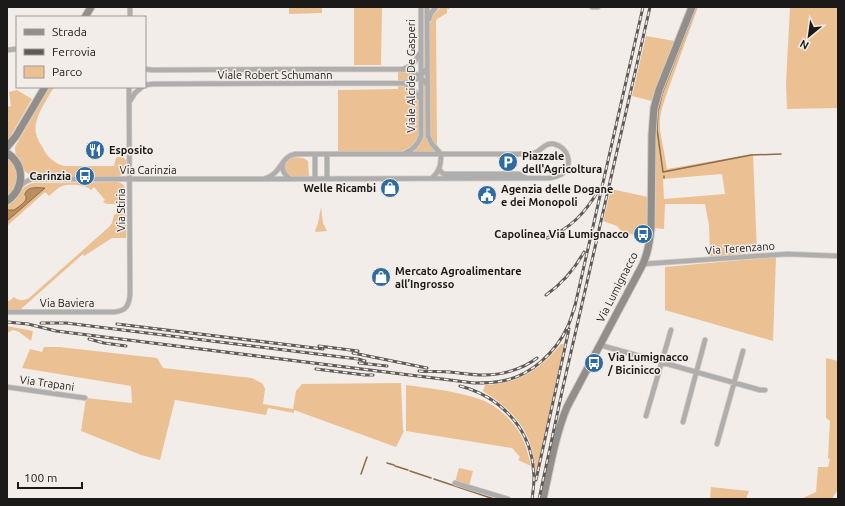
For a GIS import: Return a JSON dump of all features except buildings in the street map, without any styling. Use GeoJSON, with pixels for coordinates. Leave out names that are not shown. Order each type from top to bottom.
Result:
{"type":"FeatureCollection","features":[{"type":"Feature","properties":{"kind":"main road"},"geometry":{"type":"LineString","coordinates":[[86,16],[90,7]]}},
{"type":"Feature","properties":{"kind":"main road","name":"Via Lumignacco"},"geometry":{"type":"LineString","coordinates":[[543,499],[564,413],[570,399],[643,264],[648,250],[650,239],[654,108],[692,7]]}},
{"type":"Feature","properties":{"kind":"main road"},"geometry":{"type":"LineString","coordinates":[[7,147],[16,136],[43,88]]}},
{"type":"Feature","properties":{"kind":"main road"},"geometry":{"type":"LineString","coordinates":[[14,158],[13,149],[16,136]]}},
{"type":"Feature","properties":{"kind":"main road"},"geometry":{"type":"LineString","coordinates":[[7,153],[14,158],[18,164],[21,177],[19,188],[7,201]]}},
{"type":"Feature","properties":{"kind":"street","name":"Viale Alcide De Gasperi"},"geometry":{"type":"LineString","coordinates":[[397,154],[414,149],[421,136],[421,7]]}},
{"type":"Feature","properties":{"kind":"street","name":"Viale Alcide De Gasperi"},"geometry":{"type":"LineString","coordinates":[[427,7],[428,136],[432,144],[441,154]]}},
{"type":"Feature","properties":{"kind":"street"},"geometry":{"type":"LineString","coordinates":[[427,23],[431,13],[436,7]]}},
{"type":"Feature","properties":{"kind":"street"},"geometry":{"type":"LineString","coordinates":[[592,7],[598,7]]}},
{"type":"Feature","properties":{"kind":"street"},"geometry":{"type":"LineString","coordinates":[[403,69],[413,64],[421,52]]}},
{"type":"Feature","properties":{"kind":"street"},"geometry":{"type":"LineString","coordinates":[[427,68],[421,76],[428,85]]}},
{"type":"Feature","properties":{"kind":"street","name":"Viale Robert Schumann"},"geometry":{"type":"LineString","coordinates":[[146,69],[403,69],[421,76],[416,80],[404,83],[146,85]]}},
{"type":"Feature","properties":{"kind":"street"},"geometry":{"type":"LineString","coordinates":[[404,83],[413,88],[421,101]]}},
{"type":"Feature","properties":{"kind":"street","name":"Via Stiria"},"geometry":{"type":"LineString","coordinates":[[126,308],[130,294],[129,88]]}},
{"type":"Feature","properties":{"kind":"street"},"geometry":{"type":"LineString","coordinates":[[129,102],[132,96],[140,88]]}},
{"type":"Feature","properties":{"kind":"street"},"geometry":{"type":"LineString","coordinates":[[547,144],[550,144],[559,146],[568,156],[568,165],[566,169],[561,175],[550,178],[264,179],[275,173],[284,160],[291,155],[532,154],[547,144]]}},
{"type":"Feature","properties":{"kind":"street"},"geometry":{"type":"LineString","coordinates":[[315,154],[315,179]]}},
{"type":"Feature","properties":{"kind":"street"},"geometry":{"type":"LineString","coordinates":[[327,154],[327,179]]}},
{"type":"Feature","properties":{"kind":"street"},"geometry":{"type":"LineString","coordinates":[[432,178],[439,169],[441,154]]}},
{"type":"Feature","properties":{"kind":"street"},"geometry":{"type":"LineString","coordinates":[[284,160],[282,170],[291,179]]}},
{"type":"Feature","properties":{"kind":"street"},"geometry":{"type":"LineString","coordinates":[[439,169],[444,174],[519,174],[527,178]]}},
{"type":"Feature","properties":{"kind":"street"},"geometry":{"type":"LineString","coordinates":[[20,171],[27,178],[32,179]]}},
{"type":"Feature","properties":{"kind":"street"},"geometry":{"type":"LineString","coordinates":[[19,188],[22,184],[32,179]]}},
{"type":"Feature","properties":{"kind":"street","name":"Via Carinzia"},"geometry":{"type":"LineString","coordinates":[[32,179],[264,179]]}},
{"type":"Feature","properties":{"kind":"street","name":"Via Terenzano"},"geometry":{"type":"LineString","coordinates":[[643,264],[787,254],[838,256]]}},
{"type":"Feature","properties":{"kind":"street","name":"Via Baviera"},"geometry":{"type":"LineString","coordinates":[[7,312],[114,312],[122,311],[126,308]]}},
{"type":"Feature","properties":{"kind":"street"},"geometry":{"type":"LineString","coordinates":[[646,416],[671,330]]}},
{"type":"Feature","properties":{"kind":"street"},"geometry":{"type":"LineString","coordinates":[[683,422],[706,340]]}},
{"type":"Feature","properties":{"kind":"street"},"geometry":{"type":"LineString","coordinates":[[600,345],[734,383],[765,390]]}},
{"type":"Feature","properties":{"kind":"street"},"geometry":{"type":"LineString","coordinates":[[717,444],[743,351]]}},
{"type":"Feature","properties":{"kind":"street","name":"Via Trapani"},"geometry":{"type":"LineString","coordinates":[[7,387],[85,398]]}},
{"type":"Feature","properties":{"kind":"street"},"geometry":{"type":"LineString","coordinates":[[455,483],[508,499]]}},
{"type":"Feature","properties":{"kind":"green space"},"geometry":{"type":"Polygon","coordinates":[[[289,7],[322,7],[322,13],[289,14],[289,7]]]}},
{"type":"Feature","properties":{"kind":"green space"},"geometry":{"type":"Polygon","coordinates":[[[354,7],[382,7],[381,65],[354,65],[354,7]]]}},
{"type":"Feature","properties":{"kind":"green space"},"geometry":{"type":"Polygon","coordinates":[[[423,7],[425,7],[426,67],[423,71],[423,7]]]}},
{"type":"Feature","properties":{"kind":"green space"},"geometry":{"type":"Polygon","coordinates":[[[441,7],[449,7],[449,9],[447,9],[447,13],[436,21],[437,146],[433,141],[430,132],[430,24],[433,15],[441,7]]]}},
{"type":"Feature","properties":{"kind":"green space"},"geometry":{"type":"Polygon","coordinates":[[[694,7],[698,7],[668,90],[660,118],[660,130],[667,169],[753,154],[757,252],[710,257],[709,225],[705,204],[665,204],[664,229],[653,228],[655,118],[658,103],[694,7]],[[722,174],[663,179],[664,199],[725,194],[722,174]]]}},
{"type":"Feature","properties":{"kind":"green space"},"geometry":{"type":"Polygon","coordinates":[[[790,7],[838,7],[838,119],[837,108],[787,109],[786,83],[790,7]]]}},
{"type":"Feature","properties":{"kind":"green space"},"geometry":{"type":"Polygon","coordinates":[[[646,36],[675,41],[652,101],[632,96],[646,36]]]}},
{"type":"Feature","properties":{"kind":"green space"},"geometry":{"type":"Polygon","coordinates":[[[398,72],[409,73],[413,75],[413,77],[398,81],[398,72]]]}},
{"type":"Feature","properties":{"kind":"green space"},"geometry":{"type":"Polygon","coordinates":[[[423,82],[425,86],[426,136],[435,152],[414,151],[419,146],[423,138],[423,82]]]}},
{"type":"Feature","properties":{"kind":"green space"},"geometry":{"type":"Polygon","coordinates":[[[398,85],[409,89],[416,96],[419,110],[419,131],[417,139],[414,143],[402,151],[338,151],[338,90],[398,89],[398,85]]]}},
{"type":"Feature","properties":{"kind":"green space"},"geometry":{"type":"Polygon","coordinates":[[[48,88],[53,88],[41,109],[36,127],[38,139],[49,157],[64,166],[114,166],[116,158],[123,157],[126,160],[127,167],[125,172],[120,176],[35,177],[27,173],[20,165],[16,156],[15,147],[48,88]]]}},
{"type":"Feature","properties":{"kind":"green space"},"geometry":{"type":"Polygon","coordinates":[[[17,90],[32,99],[7,142],[7,107],[11,106],[9,92],[17,90]]]}},
{"type":"Feature","properties":{"kind":"green space"},"geometry":{"type":"Polygon","coordinates":[[[7,157],[15,167],[17,179],[14,190],[7,198],[7,157]]]}},
{"type":"Feature","properties":{"kind":"green space"},"geometry":{"type":"Polygon","coordinates":[[[294,157],[303,158],[308,161],[309,176],[292,177],[286,173],[286,164],[294,157]]]}},
{"type":"Feature","properties":{"kind":"green space"},"geometry":{"type":"Polygon","coordinates":[[[34,183],[121,183],[125,187],[126,193],[123,195],[123,199],[127,200],[119,205],[107,204],[103,202],[105,200],[94,187],[91,190],[81,186],[65,185],[58,188],[49,196],[45,192],[7,226],[7,205],[18,197],[27,185],[34,183]]]}},
{"type":"Feature","properties":{"kind":"green space"},"geometry":{"type":"Polygon","coordinates":[[[611,189],[648,197],[647,226],[641,226],[639,236],[622,232],[617,226],[603,221],[611,189]]]}},
{"type":"Feature","properties":{"kind":"green space"},"geometry":{"type":"Polygon","coordinates":[[[321,207],[323,223],[327,231],[316,232],[315,231],[321,207]]]}},
{"type":"Feature","properties":{"kind":"green space"},"geometry":{"type":"Polygon","coordinates":[[[119,212],[126,215],[126,238],[112,238],[84,256],[83,254],[21,309],[7,309],[7,300],[9,301],[14,297],[21,300],[29,298],[110,226],[114,215],[119,212]]]}},
{"type":"Feature","properties":{"kind":"green space"},"geometry":{"type":"Polygon","coordinates":[[[776,257],[773,341],[665,310],[665,267],[776,257]]]}},
{"type":"Feature","properties":{"kind":"green space"},"geometry":{"type":"Polygon","coordinates":[[[7,326],[33,331],[31,341],[19,332],[13,330],[7,333],[7,326]]]}},
{"type":"Feature","properties":{"kind":"green space"},"geometry":{"type":"Polygon","coordinates":[[[561,344],[564,344],[536,477],[532,449],[522,426],[506,408],[483,391],[485,385],[508,382],[528,374],[545,361],[561,344]]]}},
{"type":"Feature","properties":{"kind":"green space"},"geometry":{"type":"Polygon","coordinates":[[[44,347],[59,347],[157,358],[163,368],[252,378],[263,384],[265,389],[263,404],[293,409],[296,391],[302,384],[401,383],[404,431],[396,447],[294,410],[294,413],[268,408],[266,415],[175,400],[160,460],[141,455],[81,431],[86,398],[132,403],[131,386],[22,368],[30,349],[42,352],[44,347]]]}},
{"type":"Feature","properties":{"kind":"green space"},"geometry":{"type":"Polygon","coordinates":[[[826,358],[838,361],[838,489],[832,499],[801,499],[816,492],[818,467],[828,467],[830,459],[828,458],[830,421],[826,418],[826,358]]]}},
{"type":"Feature","properties":{"kind":"green space"},"geometry":{"type":"Polygon","coordinates":[[[406,385],[438,389],[461,394],[483,400],[495,407],[510,420],[518,430],[525,445],[531,466],[518,460],[520,457],[512,448],[406,431],[406,385]]]}},
{"type":"Feature","properties":{"kind":"green space"},"geometry":{"type":"Polygon","coordinates":[[[459,468],[473,471],[469,486],[455,482],[459,468]]]}},
{"type":"Feature","properties":{"kind":"green space"},"geometry":{"type":"Polygon","coordinates":[[[711,487],[749,491],[746,499],[710,499],[711,487]]]}},
{"type":"Feature","properties":{"kind":"shaded area"},"geometry":{"type":"Polygon","coordinates":[[[34,188],[45,188],[7,221],[7,210],[14,210],[23,204],[26,199],[25,194],[27,190],[34,188]]]}},
{"type":"Feature","properties":{"kind":"waterway"},"geometry":{"type":"LineString","coordinates":[[696,7],[662,94],[658,111],[657,129],[663,172],[751,155],[781,154]]}},
{"type":"Feature","properties":{"kind":"waterway"},"geometry":{"type":"LineString","coordinates":[[361,474],[367,457]]}},
{"type":"Feature","properties":{"kind":"waterway"},"geometry":{"type":"LineString","coordinates":[[387,463],[394,465]]}},
{"type":"Feature","properties":{"kind":"waterway"},"geometry":{"type":"LineString","coordinates":[[395,466],[408,470]]}},
{"type":"Feature","properties":{"kind":"waterway"},"geometry":{"type":"LineString","coordinates":[[410,471],[431,478]]}},
{"type":"Feature","properties":{"kind":"waterway"},"geometry":{"type":"LineString","coordinates":[[434,479],[494,499]]}},
{"type":"Feature","properties":{"kind":"railway"},"geometry":{"type":"LineString","coordinates":[[574,310],[643,7]]}},
{"type":"Feature","properties":{"kind":"railway"},"geometry":{"type":"LineString","coordinates":[[539,499],[563,387],[650,7]]}},
{"type":"Feature","properties":{"kind":"railway"},"geometry":{"type":"LineString","coordinates":[[547,238],[563,230],[577,219],[598,191]]}},
{"type":"Feature","properties":{"kind":"railway"},"geometry":{"type":"LineString","coordinates":[[546,295],[568,276],[584,252]]}},
{"type":"Feature","properties":{"kind":"railway"},"geometry":{"type":"LineString","coordinates":[[7,322],[28,324],[56,331],[474,383],[484,383],[499,382],[513,378],[523,374],[541,361],[557,345],[563,336],[575,305]]}},
{"type":"Feature","properties":{"kind":"railway"},"geometry":{"type":"LineString","coordinates":[[41,323],[66,323],[365,361]]}},
{"type":"Feature","properties":{"kind":"railway"},"geometry":{"type":"LineString","coordinates":[[117,324],[323,349]]}},
{"type":"Feature","properties":{"kind":"railway"},"geometry":{"type":"LineString","coordinates":[[536,480],[569,329]]}},
{"type":"Feature","properties":{"kind":"railway"},"geometry":{"type":"LineString","coordinates":[[89,339],[126,346]]}},
{"type":"Feature","properties":{"kind":"railway"},"geometry":{"type":"LineString","coordinates":[[319,346],[358,351]]}},
{"type":"Feature","properties":{"kind":"railway"},"geometry":{"type":"LineString","coordinates":[[353,353],[427,368]]}},
{"type":"Feature","properties":{"kind":"railway"},"geometry":{"type":"LineString","coordinates":[[419,371],[491,375],[505,373],[519,368],[537,358]]}},
{"type":"Feature","properties":{"kind":"railway"},"geometry":{"type":"LineString","coordinates":[[359,363],[387,366]]}},
{"type":"Feature","properties":{"kind":"railway"},"geometry":{"type":"LineString","coordinates":[[316,369],[373,375]]}},
{"type":"Feature","properties":{"kind":"railway"},"geometry":{"type":"LineString","coordinates":[[460,386],[487,397],[509,414],[518,425],[525,437],[533,465],[534,480],[532,499]]}},
{"type":"Feature","properties":{"kind":"place","name":"Esposito"},"geometry":{"type":"Point","coordinates":[95,150]}},
{"type":"Feature","properties":{"kind":"place","name":"Piazzale dell'Agricoltura"},"geometry":{"type":"Point","coordinates":[508,162]}},
{"type":"Feature","properties":{"kind":"place","name":"Carinzia"},"geometry":{"type":"Point","coordinates":[85,176]}},
{"type":"Feature","properties":{"kind":"place","name":"Welle Ricambi"},"geometry":{"type":"Point","coordinates":[390,188]}},
{"type":"Feature","properties":{"kind":"place","name":"Agenzia delle Dogane e dei Monopoli"},"geometry":{"type":"Point","coordinates":[487,195]}},
{"type":"Feature","properties":{"kind":"place","name":"Capolinea Via Lumignacco"},"geometry":{"type":"Point","coordinates":[643,234]}},
{"type":"Feature","properties":{"kind":"place","name":"Mercato Agroalimentare all’Ingrosso"},"geometry":{"type":"Point","coordinates":[381,277]}},
{"type":"Feature","properties":{"kind":"place","name":"Via Lumignacco / Bicinicco"},"geometry":{"type":"Point","coordinates":[594,363]}}]}
